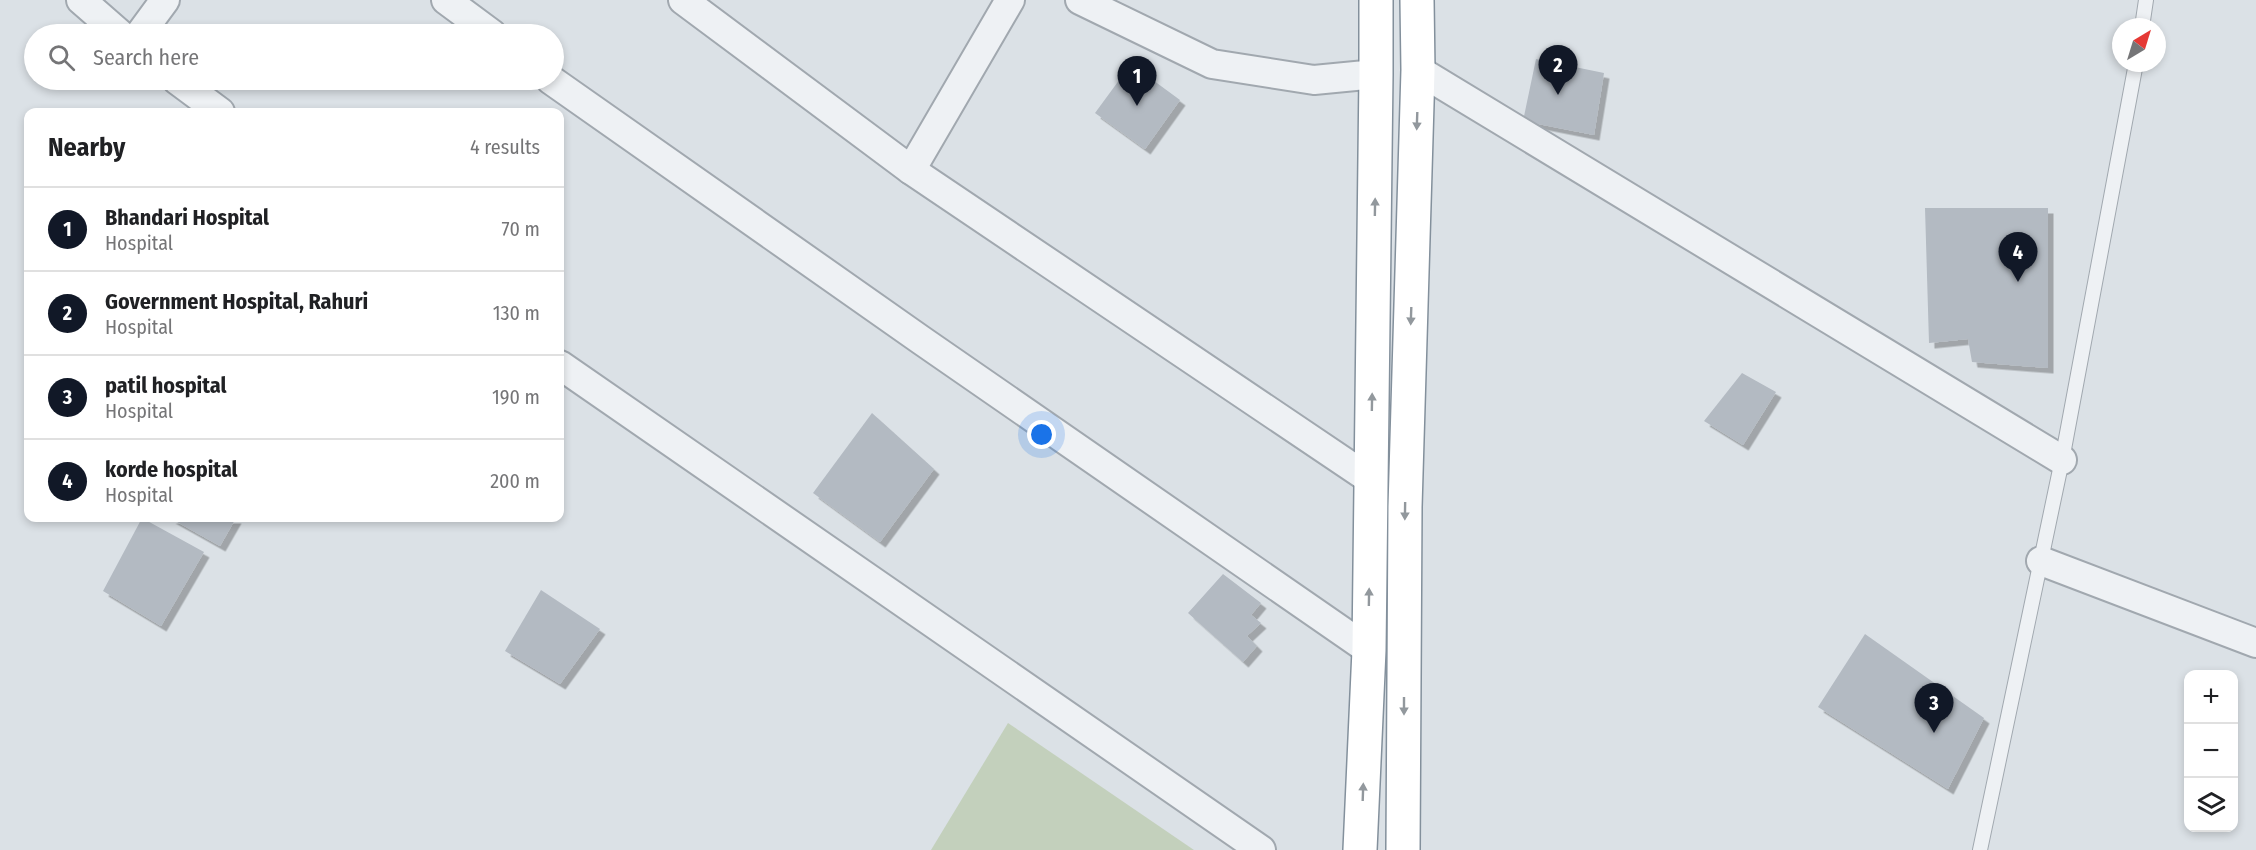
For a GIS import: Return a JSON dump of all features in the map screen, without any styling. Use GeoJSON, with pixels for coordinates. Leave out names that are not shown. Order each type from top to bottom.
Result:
{"type":"FeatureCollection","features":[{"type":"Feature","properties":{"kind":"highway"},"geometry":{"type":"LineString","coordinates":[[1360,850],[1369,650],[1376,0]]}},
{"type":"Feature","properties":{"kind":"highway"},"geometry":{"type":"LineString","coordinates":[[1403,850],[1405,507],[1418,70],[1417,0]]}},
{"type":"Feature","properties":{"kind":"street"},"geometry":{"type":"LineString","coordinates":[[81,0],[109,24]]}},
{"type":"Feature","properties":{"kind":"street"},"geometry":{"type":"LineString","coordinates":[[147,24],[165,0]]}},
{"type":"Feature","properties":{"kind":"street"},"geometry":{"type":"LineString","coordinates":[[446,0],[478,24]]}},
{"type":"Feature","properties":{"kind":"street"},"geometry":{"type":"LineString","coordinates":[[683,0],[911,170],[1371,480]]}},
{"type":"Feature","properties":{"kind":"street"},"geometry":{"type":"LineString","coordinates":[[911,170],[1010,0]]}},
{"type":"Feature","properties":{"kind":"street"},"geometry":{"type":"LineString","coordinates":[[1080,0],[1212,64],[1314,80],[1376,74]]}},
{"type":"Feature","properties":{"kind":"street"},"geometry":{"type":"LineString","coordinates":[[1418,70],[2062,460]]}},
{"type":"Feature","properties":{"kind":"street"},"geometry":{"type":"LineString","coordinates":[[190,90],[215,108]]}},
{"type":"Feature","properties":{"kind":"street"},"geometry":{"type":"LineString","coordinates":[[557,90],[567,106],[1369,650]]}},
{"type":"Feature","properties":{"kind":"street"},"geometry":{"type":"LineString","coordinates":[[564,368],[1261,850]]}},
{"type":"Feature","properties":{"kind":"street"},"geometry":{"type":"LineString","coordinates":[[2041,561],[2256,643]]}},
{"type":"Feature","properties":{"kind":"lane"},"geometry":{"type":"LineString","coordinates":[[2143,18],[2146,0]]}},
{"type":"Feature","properties":{"kind":"lane"},"geometry":{"type":"LineString","coordinates":[[1980,850],[2062,460],[2134,72]]}},
{"type":"Feature","properties":{"kind":"green space"},"geometry":{"type":"Polygon","coordinates":[[[1008,723],[1194,850],[931,850],[1008,723]]]}},
{"type":"Feature","properties":{"kind":"building"},"geometry":{"type":"Polygon","coordinates":[[[1536,59],[1604,73],[1594,135],[1523,121],[1536,59]]]}},
{"type":"Feature","properties":{"kind":"building"},"geometry":{"type":"Polygon","coordinates":[[[1131,64],[1180,100],[1145,149],[1095,113],[1131,64]]]}},
{"type":"Feature","properties":{"kind":"building"},"geometry":{"type":"Polygon","coordinates":[[[1925,208],[2048,208],[2048,368],[1972,362],[1968,339],[1929,343],[1925,208]]]}},
{"type":"Feature","properties":{"kind":"building"},"geometry":{"type":"Polygon","coordinates":[[[1742,373],[1776,392],[1743,445],[1704,421],[1742,373]]]}},
{"type":"Feature","properties":{"kind":"building"},"geometry":{"type":"Polygon","coordinates":[[[872,413],[934,469],[880,542],[813,493],[872,413]]]}},
{"type":"Feature","properties":{"kind":"building"},"geometry":{"type":"Polygon","coordinates":[[[140,522],[149,522],[204,552],[161,626],[103,591],[140,522]]]}},
{"type":"Feature","properties":{"kind":"building"},"geometry":{"type":"Polygon","coordinates":[[[177,522],[234,522],[220,546],[177,522]]]}},
{"type":"Feature","properties":{"kind":"building"},"geometry":{"type":"Polygon","coordinates":[[[1223,574],[1261,603],[1251,615],[1261,623],[1247,636],[1257,646],[1243,662],[1188,613],[1223,574]]]}},
{"type":"Feature","properties":{"kind":"building"},"geometry":{"type":"Polygon","coordinates":[[[541,590],[600,629],[560,684],[505,651],[541,590]]]}},
{"type":"Feature","properties":{"kind":"building"},"geometry":{"type":"Polygon","coordinates":[[[1865,634],[1984,718],[1948,789],[1818,707],[1865,634]]]}},
{"type":"Feature","properties":{"kind":"place","name":"Government Hospital, Rahuri"},"geometry":{"type":"Point","coordinates":[1558,95]}},
{"type":"Feature","properties":{"kind":"place","name":"Bhandari Hospital"},"geometry":{"type":"Point","coordinates":[1137,106]}},
{"type":"Feature","properties":{"kind":"place","name":"korde hospital"},"geometry":{"type":"Point","coordinates":[2018,282]}},
{"type":"Feature","properties":{"kind":"place","name":"patil hospital"},"geometry":{"type":"Point","coordinates":[1934,733]}}]}
